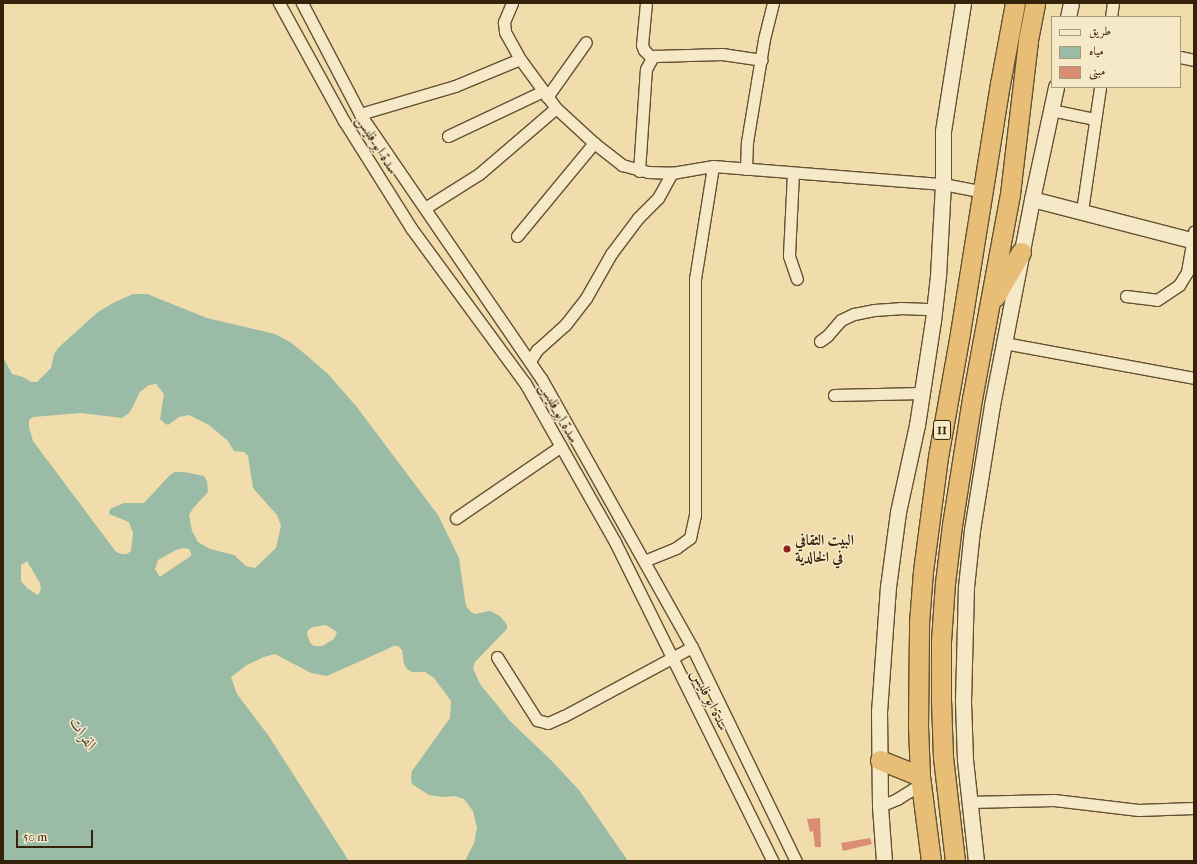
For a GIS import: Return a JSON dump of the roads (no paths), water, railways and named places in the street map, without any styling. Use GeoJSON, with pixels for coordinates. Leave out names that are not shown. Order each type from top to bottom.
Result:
{"type":"FeatureCollection","features":[{"type":"Feature","properties":{"kind":"highway","name":"11"},"geometry":{"type":"LineString","coordinates":[[931,861],[920,780],[918,711],[919,630],[929,520],[940,442],[984,192],[1000,84],[1015,3]]}},
{"type":"Feature","properties":{"kind":"highway","name":"11"},"geometry":{"type":"LineString","coordinates":[[955,861],[943,757],[941,699],[944,590],[952,525],[987,311],[1010,194],[1028,40],[1035,3]]}},
{"type":"Feature","properties":{"kind":"highway"},"geometry":{"type":"LineString","coordinates":[[987,311],[1021,252]]}},
{"type":"Feature","properties":{"kind":"highway"},"geometry":{"type":"LineString","coordinates":[[929,520],[952,525]]}},
{"type":"Feature","properties":{"kind":"highway"},"geometry":{"type":"LineString","coordinates":[[880,760],[920,780]]}},
{"type":"Feature","properties":{"kind":"main road"},"geometry":{"type":"LineString","coordinates":[[884,861],[880,806],[879,712],[888,587],[898,512],[918,425],[934,309],[938,276],[943,184],[943,131],[963,3]]}},
{"type":"Feature","properties":{"kind":"main road"},"geometry":{"type":"LineString","coordinates":[[1068,16],[1071,3]]}},
{"type":"Feature","properties":{"kind":"main road"},"geometry":{"type":"LineString","coordinates":[[976,861],[969,802],[963,701],[966,587],[981,468],[1021,252],[1056,88]]}},
{"type":"Feature","properties":{"kind":"main road"},"geometry":{"type":"LineString","coordinates":[[1032,199],[1193,238]]}},
{"type":"Feature","properties":{"kind":"street","name":"سدة ابو فليس"},"geometry":{"type":"LineString","coordinates":[[278,3],[344,121],[411,228],[515,368],[561,446],[615,542],[773,861]]}},
{"type":"Feature","properties":{"kind":"street","name":"سدة ابو فليس"},"geometry":{"type":"LineString","coordinates":[[302,3],[360,114],[530,361],[692,647],[796,861]]}},
{"type":"Feature","properties":{"kind":"street"},"geometry":{"type":"LineString","coordinates":[[512,3],[504,22],[505,32],[520,59],[556,108],[594,143],[622,165],[639,171],[672,173],[713,166],[943,184],[984,192]]}},
{"type":"Feature","properties":{"kind":"street"},"geometry":{"type":"LineString","coordinates":[[646,3],[642,45],[644,50],[652,58]]}},
{"type":"Feature","properties":{"kind":"street"},"geometry":{"type":"LineString","coordinates":[[746,169],[747,142],[762,60],[764,39],[773,3]]}},
{"type":"Feature","properties":{"kind":"street"},"geometry":{"type":"LineString","coordinates":[[1111,16],[1113,3]]}},
{"type":"Feature","properties":{"kind":"street"},"geometry":{"type":"LineString","coordinates":[[448,136],[545,94],[586,42]]}},
{"type":"Feature","properties":{"kind":"street"},"geometry":{"type":"LineString","coordinates":[[639,171],[646,69],[652,58],[656,56],[722,54],[762,60]]}},
{"type":"Feature","properties":{"kind":"street"},"geometry":{"type":"LineString","coordinates":[[1181,57],[1194,60]]}},
{"type":"Feature","properties":{"kind":"street"},"geometry":{"type":"LineString","coordinates":[[360,114],[455,86],[520,59]]}},
{"type":"Feature","properties":{"kind":"street"},"geometry":{"type":"LineString","coordinates":[[1082,210],[1100,88]]}},
{"type":"Feature","properties":{"kind":"street"},"geometry":{"type":"LineString","coordinates":[[425,208],[479,174],[556,108]]}},
{"type":"Feature","properties":{"kind":"street"},"geometry":{"type":"LineString","coordinates":[[1052,110],[1096,119]]}},
{"type":"Feature","properties":{"kind":"street"},"geometry":{"type":"LineString","coordinates":[[517,236],[594,143]]}},
{"type":"Feature","properties":{"kind":"street"},"geometry":{"type":"LineString","coordinates":[[644,561],[676,548],[690,538],[695,515],[696,279],[713,166]]}},
{"type":"Feature","properties":{"kind":"street"},"geometry":{"type":"LineString","coordinates":[[530,361],[538,350],[565,325],[586,298],[611,254],[638,218],[658,198],[672,173]]}},
{"type":"Feature","properties":{"kind":"street"},"geometry":{"type":"LineString","coordinates":[[793,173],[789,256],[797,279]]}},
{"type":"Feature","properties":{"kind":"street"},"geometry":{"type":"LineString","coordinates":[[1126,296],[1157,300],[1179,285],[1187,272],[1193,238]]}},
{"type":"Feature","properties":{"kind":"street"},"geometry":{"type":"LineString","coordinates":[[820,341],[827,336],[841,320],[854,314],[874,310],[900,308],[934,309]]}},
{"type":"Feature","properties":{"kind":"street"},"geometry":{"type":"LineString","coordinates":[[1004,343],[1194,378]]}},
{"type":"Feature","properties":{"kind":"street"},"geometry":{"type":"LineString","coordinates":[[834,394],[922,393]]}},
{"type":"Feature","properties":{"kind":"street"},"geometry":{"type":"LineString","coordinates":[[456,518],[561,446]]}},
{"type":"Feature","properties":{"kind":"street"},"geometry":{"type":"LineString","coordinates":[[497,657],[536,720],[548,723],[564,716],[692,647]]}},
{"type":"Feature","properties":{"kind":"street"},"geometry":{"type":"LineString","coordinates":[[880,806],[897,799],[920,780]]}},
{"type":"Feature","properties":{"kind":"street"},"geometry":{"type":"LineString","coordinates":[[969,802],[1054,800],[1138,810],[1194,808]]}},
{"type":"Feature","properties":{"kind":"water","name":"الفرات"},"geometry":{"type":"Polygon","coordinates":[[[133,294],[147,294],[207,318],[275,334],[290,342],[327,373],[356,406],[438,515],[459,558],[466,606],[475,614],[490,611],[500,616],[507,625],[507,629],[475,662],[473,668],[480,684],[510,721],[552,761],[579,790],[628,861],[465,861],[474,843],[477,828],[473,811],[464,799],[455,796],[442,797],[429,795],[412,784],[411,777],[412,771],[450,718],[451,701],[434,678],[425,672],[412,672],[407,669],[404,664],[402,650],[398,646],[394,646],[327,676],[311,673],[275,654],[264,657],[247,665],[231,677],[237,694],[268,735],[349,861],[3,861],[3,357],[12,374],[23,377],[31,382],[37,382],[51,368],[54,354],[58,348],[98,312],[133,294]],[[156,384],[149,385],[140,392],[130,412],[122,418],[81,413],[33,417],[29,420],[29,427],[33,441],[116,552],[127,554],[131,551],[133,533],[129,522],[109,514],[110,509],[124,503],[144,503],[170,475],[175,472],[184,472],[204,476],[207,481],[208,492],[194,507],[189,515],[192,531],[198,542],[210,549],[234,555],[246,566],[255,568],[276,548],[281,526],[277,515],[253,488],[248,456],[244,452],[234,451],[228,441],[209,425],[189,415],[179,417],[168,425],[164,423],[160,419],[164,394],[156,384]],[[184,548],[176,550],[158,560],[155,569],[159,576],[191,556],[189,549],[184,548]],[[27,561],[21,565],[21,581],[27,588],[38,595],[41,590],[40,583],[27,561]],[[326,625],[313,627],[308,630],[307,634],[310,643],[314,646],[322,646],[334,639],[337,632],[326,625]]]}},
{"type":"Feature","properties":{"kind":"place","name":"البيت الثقافي في الخالدية"},"geometry":{"type":"Point","coordinates":[787,549]}}]}
